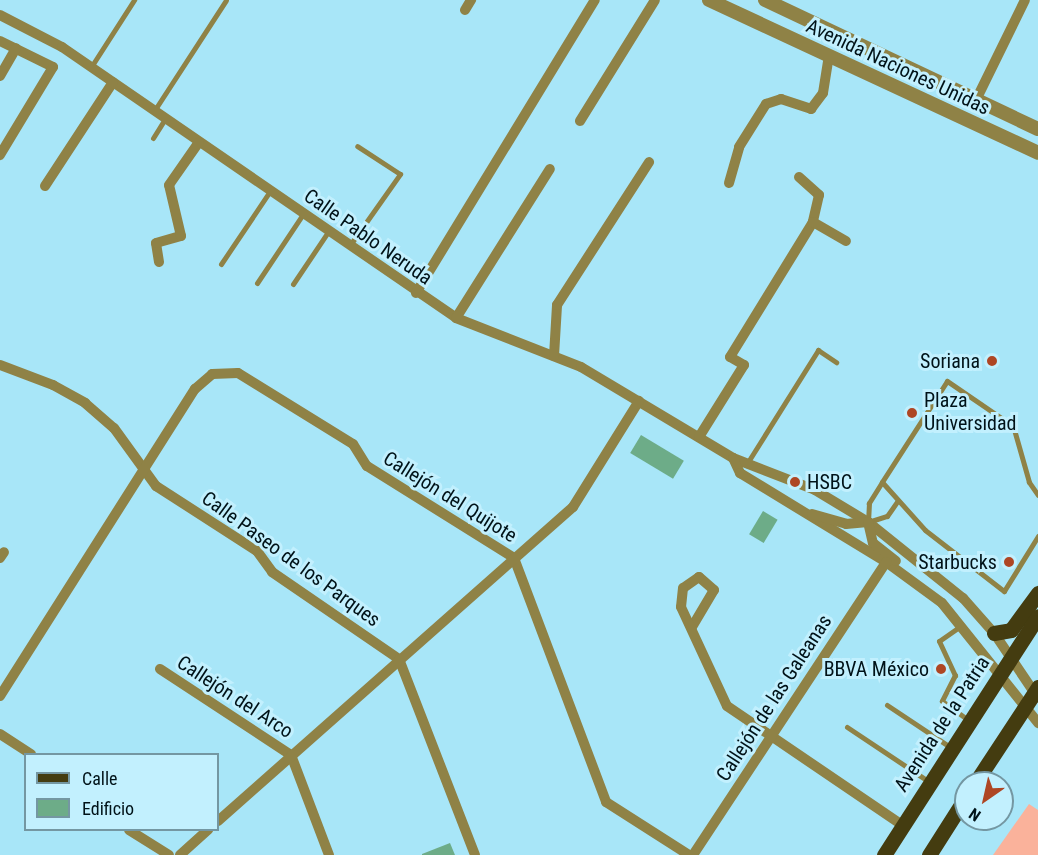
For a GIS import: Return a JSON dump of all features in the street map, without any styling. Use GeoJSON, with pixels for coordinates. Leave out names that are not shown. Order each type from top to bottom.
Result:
{"type":"FeatureCollection","features":[{"type":"Feature","properties":{"kind":"main road"},"geometry":{"type":"LineString","coordinates":[[994,633],[1011,630],[1038,593]]}},
{"type":"Feature","properties":{"kind":"main road","name":"Avenida de la Patria"},"geometry":{"type":"LineString","coordinates":[[884,855],[1038,616]]}},
{"type":"Feature","properties":{"kind":"main road"},"geometry":{"type":"LineString","coordinates":[[983,771],[1023,707],[1037,693]]}},
{"type":"Feature","properties":{"kind":"main road"},"geometry":{"type":"LineString","coordinates":[[929,855],[954,816]]}},
{"type":"Feature","properties":{"kind":"street"},"geometry":{"type":"LineString","coordinates":[[465,10],[471,0]]}},
{"type":"Feature","properties":{"kind":"street"},"geometry":{"type":"LineString","coordinates":[[416,293],[595,0]]}},
{"type":"Feature","properties":{"kind":"street"},"geometry":{"type":"LineString","coordinates":[[580,120],[656,0]]}},
{"type":"Feature","properties":{"kind":"street","name":"Avenida Naciones Unidas"},"geometry":{"type":"LineString","coordinates":[[709,0],[1038,153]]}},
{"type":"Feature","properties":{"kind":"street","name":"Avenida Naciones Unidas"},"geometry":{"type":"LineString","coordinates":[[765,0],[1038,129]]}},
{"type":"Feature","properties":{"kind":"street"},"geometry":{"type":"LineString","coordinates":[[976,100],[1025,0]]}},
{"type":"Feature","properties":{"kind":"street","name":"Calle Pablo Neruda"},"geometry":{"type":"LineString","coordinates":[[0,15],[91,67],[349,247],[456,318],[554,356],[639,401],[733,458],[815,490],[868,522],[944,579],[994,633],[1037,693]]}},
{"type":"Feature","properties":{"kind":"street"},"geometry":{"type":"LineString","coordinates":[[0,41],[47,61],[52,73],[0,154]]}},
{"type":"Feature","properties":{"kind":"street"},"geometry":{"type":"LineString","coordinates":[[0,76],[16,48]]}},
{"type":"Feature","properties":{"kind":"street"},"geometry":{"type":"LineString","coordinates":[[729,183],[739,147],[766,104],[781,99],[811,109],[819,101],[829,56]]}},
{"type":"Feature","properties":{"kind":"street"},"geometry":{"type":"LineString","coordinates":[[45,186],[113,82]]}},
{"type":"Feature","properties":{"kind":"street"},"geometry":{"type":"LineString","coordinates":[[159,262],[156,243],[181,236],[169,185],[199,142]]}},
{"type":"Feature","properties":{"kind":"street"},"geometry":{"type":"LineString","coordinates":[[554,356],[557,305],[649,162]]}},
{"type":"Feature","properties":{"kind":"street"},"geometry":{"type":"LineString","coordinates":[[456,318],[550,169]]}},
{"type":"Feature","properties":{"kind":"street"},"geometry":{"type":"LineString","coordinates":[[699,437],[744,365],[730,357],[813,222],[819,195],[800,177]]}},
{"type":"Feature","properties":{"kind":"street"},"geometry":{"type":"LineString","coordinates":[[813,222],[846,241]]}},
{"type":"Feature","properties":{"kind":"street","name":"Calle Paseo de los Parques"},"geometry":{"type":"LineString","coordinates":[[0,365],[53,385],[86,403],[114,429],[142,472],[257,551],[272,572],[399,659]]}},
{"type":"Feature","properties":{"kind":"street","name":"Callejón del Quijote"},"geometry":{"type":"LineString","coordinates":[[0,696],[202,380],[225,370],[238,373],[352,444],[367,466],[514,558],[606,802],[691,855]]}},
{"type":"Feature","properties":{"kind":"street"},"geometry":{"type":"LineString","coordinates":[[219,820],[573,507],[639,401]]}},
{"type":"Feature","properties":{"kind":"street"},"geometry":{"type":"LineString","coordinates":[[733,458],[740,473],[886,562],[926,591]]}},
{"type":"Feature","properties":{"kind":"street"},"geometry":{"type":"LineString","coordinates":[[803,513],[846,524],[868,522],[873,543],[962,625],[1023,707],[1038,723]]}},
{"type":"Feature","properties":{"kind":"street","name":"Callejón de las Galeanas"},"geometry":{"type":"LineString","coordinates":[[691,855],[886,562]]}},
{"type":"Feature","properties":{"kind":"street"},"geometry":{"type":"LineString","coordinates":[[692,627],[727,706],[902,825]]}},
{"type":"Feature","properties":{"kind":"street"},"geometry":{"type":"LineString","coordinates":[[399,659],[475,855]]}},
{"type":"Feature","properties":{"kind":"street","name":"Callejón del Arco"},"geometry":{"type":"LineString","coordinates":[[160,669],[291,755],[329,855]]}},
{"type":"Feature","properties":{"kind":"street"},"geometry":{"type":"LineString","coordinates":[[0,734],[29,753]]}},
{"type":"Feature","properties":{"kind":"street"},"geometry":{"type":"LineString","coordinates":[[131,831],[169,855]]}},
{"type":"Feature","properties":{"kind":"street"},"geometry":{"type":"LineString","coordinates":[[180,855],[207,831]]}},
{"type":"Feature","properties":{"kind":"lane"},"geometry":{"type":"LineString","coordinates":[[91,67],[134,0]]}},
{"type":"Feature","properties":{"kind":"lane"},"geometry":{"type":"LineString","coordinates":[[154,111],[226,0]]}},
{"type":"Feature","properties":{"kind":"lane"},"geometry":{"type":"LineString","coordinates":[[153,138],[165,119]]}},
{"type":"Feature","properties":{"kind":"lane"},"geometry":{"type":"LineString","coordinates":[[349,247],[400,174],[357,146]]}},
{"type":"Feature","properties":{"kind":"lane"},"geometry":{"type":"LineString","coordinates":[[221,264],[270,192]]}},
{"type":"Feature","properties":{"kind":"lane"},"geometry":{"type":"LineString","coordinates":[[257,283],[303,214]]}},
{"type":"Feature","properties":{"kind":"lane"},"geometry":{"type":"LineString","coordinates":[[293,284],[328,232]]}},
{"type":"Feature","properties":{"kind":"lane"},"geometry":{"type":"LineString","coordinates":[[740,473],[819,350],[836,362]]}},
{"type":"Feature","properties":{"kind":"lane"},"geometry":{"type":"LineString","coordinates":[[898,500],[888,516],[868,522],[869,503],[947,381],[1013,426],[1029,482],[1038,495]]}},
{"type":"Feature","properties":{"kind":"lane"},"geometry":{"type":"LineString","coordinates":[[882,482],[926,530],[1004,591],[1038,536]]}},
{"type":"Feature","properties":{"kind":"lane"},"geometry":{"type":"LineString","coordinates":[[962,625],[939,641],[955,675],[942,701],[969,720]]}},
{"type":"Feature","properties":{"kind":"lane"},"geometry":{"type":"LineString","coordinates":[[887,705],[951,748]]}},
{"type":"Feature","properties":{"kind":"lane"},"geometry":{"type":"LineString","coordinates":[[848,728],[930,782]]}},
{"type":"Feature","properties":{"kind":"shaded area"},"geometry":{"type":"Polygon","coordinates":[[[1029,804],[1038,810],[1038,855],[993,855],[1010,831],[1014,831],[1014,825],[1029,804]]]}},
{"type":"Feature","properties":{"kind":"building"},"geometry":{"type":"Polygon","coordinates":[[[641,435],[684,461],[673,479],[630,453],[641,435]]]}},
{"type":"Feature","properties":{"kind":"building"},"geometry":{"type":"Polygon","coordinates":[[[763,511],[778,520],[764,543],[749,534],[763,511]]]}},
{"type":"Feature","properties":{"kind":"building"},"geometry":{"type":"Polygon","coordinates":[[[450,843],[455,855],[422,855],[422,854],[450,843]]]}},
{"type":"Feature","properties":{"kind":"place","name":"Soriana"},"geometry":{"type":"Point","coordinates":[992,361]}},
{"type":"Feature","properties":{"kind":"place","name":"Plaza Universidad"},"geometry":{"type":"Point","coordinates":[912,413]}},
{"type":"Feature","properties":{"kind":"place","name":"HSBC"},"geometry":{"type":"Point","coordinates":[795,482]}},
{"type":"Feature","properties":{"kind":"place","name":"Starbucks"},"geometry":{"type":"Point","coordinates":[1009,562]}},
{"type":"Feature","properties":{"kind":"place","name":"BBVA México"},"geometry":{"type":"Point","coordinates":[941,669]}}]}
